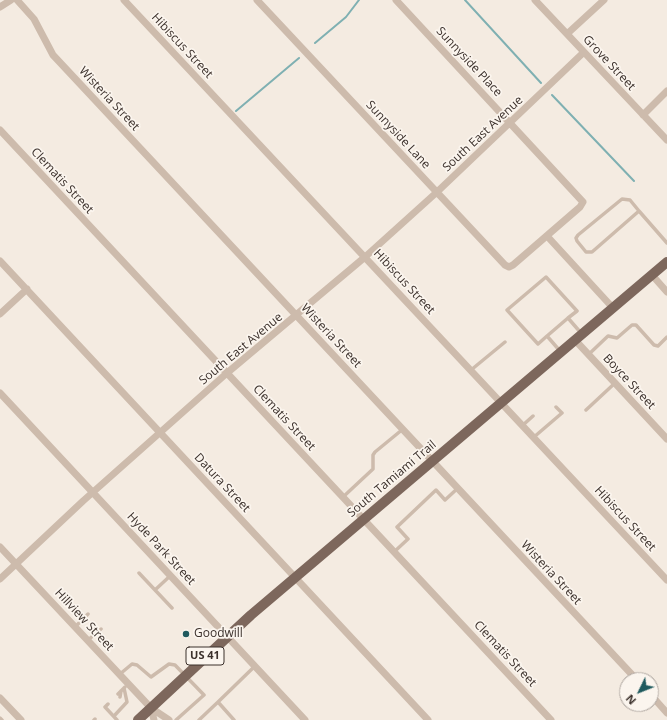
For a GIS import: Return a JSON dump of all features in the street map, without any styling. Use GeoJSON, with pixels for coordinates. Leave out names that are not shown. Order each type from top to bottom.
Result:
{"type":"FeatureCollection","features":[{"type":"Feature","properties":{"kind":"main road","name":"South Tamiami Trail"},"geometry":{"type":"LineString","coordinates":[[138,720],[227,636],[295,577],[667,262]]}},
{"type":"Feature","properties":{"kind":"street"},"geometry":{"type":"LineString","coordinates":[[0,7],[11,0]]}},
{"type":"Feature","properties":{"kind":"street","name":"Wisteria Street"},"geometry":{"type":"LineString","coordinates":[[17,0],[34,19],[53,55],[630,672]]}},
{"type":"Feature","properties":{"kind":"street","name":"Hibiscus Street"},"geometry":{"type":"LineString","coordinates":[[124,0],[667,580]]}},
{"type":"Feature","properties":{"kind":"street","name":"Sunnyside Lane"},"geometry":{"type":"LineString","coordinates":[[257,0],[505,265],[509,267],[513,265],[547,236]]}},
{"type":"Feature","properties":{"kind":"street","name":"Sunnyside Place"},"geometry":{"type":"LineString","coordinates":[[396,0],[583,202],[580,207],[547,236]]}},
{"type":"Feature","properties":{"kind":"street","name":"Grove Street"},"geometry":{"type":"LineString","coordinates":[[535,0],[667,140]]}},
{"type":"Feature","properties":{"kind":"street"},"geometry":{"type":"LineString","coordinates":[[567,34],[604,0]]}},
{"type":"Feature","properties":{"kind":"street","name":"South East Avenue"},"geometry":{"type":"LineString","coordinates":[[0,580],[93,492],[228,373],[365,257],[437,192],[584,52]]}},
{"type":"Feature","properties":{"kind":"street"},"geometry":{"type":"LineString","coordinates":[[643,115],[667,91]]}},
{"type":"Feature","properties":{"kind":"street","name":"Clematis Street"},"geometry":{"type":"LineString","coordinates":[[0,130],[551,720]]}},
{"type":"Feature","properties":{"kind":"street"},"geometry":{"type":"LineString","coordinates":[[547,236],[613,308]]}},
{"type":"Feature","properties":{"kind":"street","name":"Datura Street"},"geometry":{"type":"LineString","coordinates":[[0,261],[428,720]]}},
{"type":"Feature","properties":{"kind":"street"},"geometry":{"type":"LineString","coordinates":[[652,275],[667,292]]}},
{"type":"Feature","properties":{"kind":"street"},"geometry":{"type":"LineString","coordinates":[[0,314],[27,290]]}},
{"type":"Feature","properties":{"kind":"street","name":"Boyce Street"},"geometry":{"type":"LineString","coordinates":[[578,337],[588,355],[667,439]]}},
{"type":"Feature","properties":{"kind":"street","name":"Hyde Park Street"},"geometry":{"type":"LineString","coordinates":[[0,393],[305,720]]}},
{"type":"Feature","properties":{"kind":"street","name":"Hillview Street"},"geometry":{"type":"LineString","coordinates":[[0,546],[120,674],[125,688],[169,720]]}},
{"type":"Feature","properties":{"kind":"street"},"geometry":{"type":"LineString","coordinates":[[0,698],[21,720]]}},
{"type":"Feature","properties":{"kind":"street"},"geometry":{"type":"LineString","coordinates":[[659,704],[667,713]]}},
{"type":"Feature","properties":{"kind":"street","name":"Hillview Street"},"geometry":{"type":"LineString","coordinates":[[151,708],[154,720]]}},
{"type":"Feature","properties":{"kind":"lane"},"geometry":{"type":"LineString","coordinates":[[639,211],[592,252],[586,252],[577,241],[576,238],[578,235],[622,198],[630,200],[667,243]]}},
{"type":"Feature","properties":{"kind":"lane"},"geometry":{"type":"LineString","coordinates":[[546,277],[577,311],[568,318],[538,344],[507,310],[546,277]]}},
{"type":"Feature","properties":{"kind":"lane"},"geometry":{"type":"LineString","coordinates":[[568,318],[578,337]]}},
{"type":"Feature","properties":{"kind":"lane"},"geometry":{"type":"LineString","coordinates":[[588,355],[608,336],[617,338],[632,325],[636,325],[654,345],[658,346],[667,336]]}},
{"type":"Feature","properties":{"kind":"lane"},"geometry":{"type":"LineString","coordinates":[[547,336],[561,352]]}},
{"type":"Feature","properties":{"kind":"lane"},"geometry":{"type":"LineString","coordinates":[[471,370],[505,342]]}},
{"type":"Feature","properties":{"kind":"lane"},"geometry":{"type":"LineString","coordinates":[[586,410],[615,383]]}},
{"type":"Feature","properties":{"kind":"lane"},"geometry":{"type":"LineString","coordinates":[[534,438],[562,413],[556,407]]}},
{"type":"Feature","properties":{"kind":"lane"},"geometry":{"type":"LineString","coordinates":[[523,425],[533,416]]}},
{"type":"Feature","properties":{"kind":"lane"},"geometry":{"type":"LineString","coordinates":[[343,497],[373,469],[373,455],[375,452],[403,429]]}},
{"type":"Feature","properties":{"kind":"lane"},"geometry":{"type":"LineString","coordinates":[[394,552],[408,539],[397,527],[436,490],[445,500],[458,488]]}},
{"type":"Feature","properties":{"kind":"lane"},"geometry":{"type":"LineString","coordinates":[[139,573],[172,608]]}},
{"type":"Feature","properties":{"kind":"lane"},"geometry":{"type":"LineString","coordinates":[[155,590],[170,575]]}},
{"type":"Feature","properties":{"kind":"lane"},"geometry":{"type":"LineString","coordinates":[[75,626],[88,614]]}},
{"type":"Feature","properties":{"kind":"lane"},"geometry":{"type":"LineString","coordinates":[[88,640],[101,628]]}},
{"type":"Feature","properties":{"kind":"lane"},"geometry":{"type":"LineString","coordinates":[[120,674],[129,666],[134,664],[148,676],[153,677],[164,667],[172,664],[204,695],[176,720]]}},
{"type":"Feature","properties":{"kind":"lane"},"geometry":{"type":"LineString","coordinates":[[199,720],[255,666]]}},
{"type":"Feature","properties":{"kind":"lane"},"geometry":{"type":"LineString","coordinates":[[119,696],[125,688]]}},
{"type":"Feature","properties":{"kind":"lane"},"geometry":{"type":"LineString","coordinates":[[116,713],[127,702],[125,688]]}},
{"type":"Feature","properties":{"kind":"lane"},"geometry":{"type":"LineString","coordinates":[[218,702],[234,720]]}},
{"type":"Feature","properties":{"kind":"lane"},"geometry":{"type":"LineString","coordinates":[[108,704],[105,707],[116,713]]}},
{"type":"Feature","properties":{"kind":"lane"},"geometry":{"type":"LineString","coordinates":[[116,713],[117,720]]}},
{"type":"Feature","properties":{"kind":"waterway"},"geometry":{"type":"LineString","coordinates":[[315,43],[346,17],[359,0]]}},
{"type":"Feature","properties":{"kind":"waterway"},"geometry":{"type":"LineString","coordinates":[[465,0],[541,83]]}},
{"type":"Feature","properties":{"kind":"waterway"},"geometry":{"type":"LineString","coordinates":[[236,111],[299,58]]}},
{"type":"Feature","properties":{"kind":"waterway"},"geometry":{"type":"LineString","coordinates":[[552,95],[634,181]]}},
{"type":"Feature","properties":{"kind":"place","name":"Goodwill"},"geometry":{"type":"Point","coordinates":[186,634]}}]}
